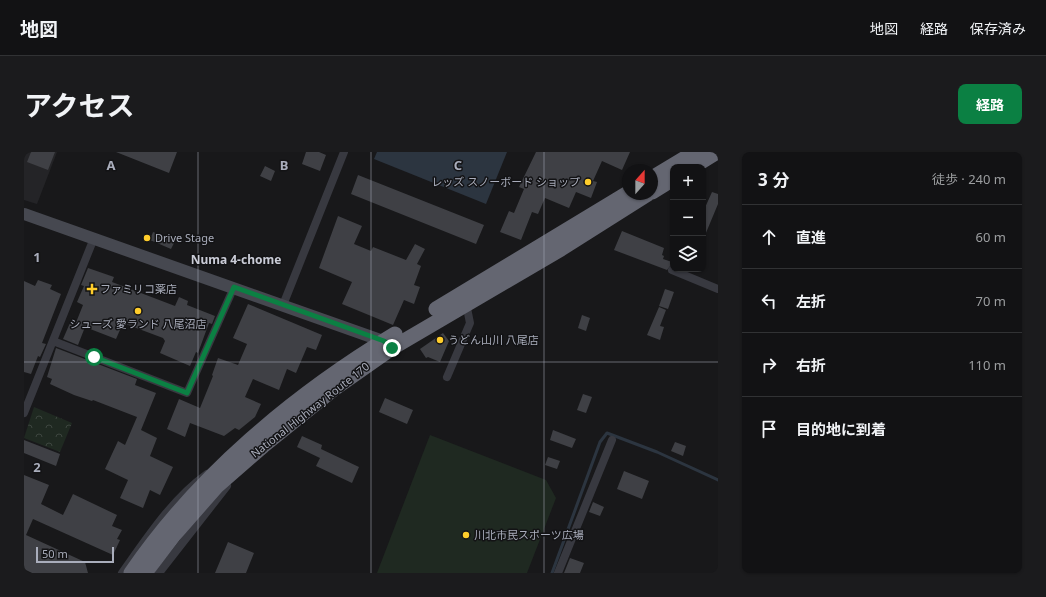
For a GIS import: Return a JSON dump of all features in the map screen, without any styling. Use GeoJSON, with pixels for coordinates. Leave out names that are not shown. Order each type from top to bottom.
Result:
{"type":"FeatureCollection","features":[{"type":"Feature","properties":{"kind":"highway"},"geometry":{"type":"LineString","coordinates":[[658,174],[696,152]]}},
{"type":"Feature","properties":{"kind":"highway"},"geometry":{"type":"LineString","coordinates":[[698,164],[717,152]]}},
{"type":"Feature","properties":{"kind":"highway"},"geometry":{"type":"LineString","coordinates":[[658,188],[670,181]]}},
{"type":"Feature","properties":{"kind":"highway","name":"National Highway Route 170"},"geometry":{"type":"LineString","coordinates":[[388,344],[622,197]]}},
{"type":"Feature","properties":{"kind":"highway","name":"National Highway Route 170"},"geometry":{"type":"LineString","coordinates":[[131,573],[163,530],[189,500],[242,456],[326,379],[466,303],[561,249],[639,200]]}},
{"type":"Feature","properties":{"kind":"highway","name":"National Highway Route 170"},"geometry":{"type":"LineString","coordinates":[[145,573],[174,535],[242,456]]}},
{"type":"Feature","properties":{"kind":"street"},"geometry":{"type":"LineString","coordinates":[[283,304],[344,152]]}},
{"type":"Feature","properties":{"kind":"street"},"geometry":{"type":"LineString","coordinates":[[24,214],[283,304],[388,344]]}},
{"type":"Feature","properties":{"kind":"street"},"geometry":{"type":"LineString","coordinates":[[24,413],[94,238]]}},
{"type":"Feature","properties":{"kind":"street"},"geometry":{"type":"LineString","coordinates":[[677,272],[718,289]]}},
{"type":"Feature","properties":{"kind":"street"},"geometry":{"type":"LineString","coordinates":[[53,341],[187,393],[234,287]]}},
{"type":"Feature","properties":{"kind":"street"},"geometry":{"type":"LineString","coordinates":[[447,377],[470,323],[466,303]]}},
{"type":"Feature","properties":{"kind":"street"},"geometry":{"type":"LineString","coordinates":[[558,573],[612,440]]}},
{"type":"Feature","properties":{"kind":"street"},"geometry":{"type":"LineString","coordinates":[[122,573],[168,511],[191,485],[242,456]]}},
{"type":"Feature","properties":{"kind":"street"},"geometry":{"type":"LineString","coordinates":[[159,573],[242,456]]}},
{"type":"Feature","properties":{"kind":"shaded area"},"geometry":{"type":"Polygon","coordinates":[[[24,152],[57,152],[37,204],[24,200],[24,152]]]}},
{"type":"Feature","properties":{"kind":"green space"},"geometry":{"type":"Polygon","coordinates":[[[34,407],[72,423],[60,452],[24,438],[34,407]]]}},
{"type":"Feature","properties":{"kind":"green space","name":"川北市民スポーツ広場"},"geometry":{"type":"Polygon","coordinates":[[[430,435],[546,480],[556,498],[527,573],[377,573],[430,435]]]}},
{"type":"Feature","properties":{"kind":"water"},"geometry":{"type":"Polygon","coordinates":[[[377,152],[507,152],[486,204],[374,159],[377,152]]]}},
{"type":"Feature","properties":{"kind":"building"},"geometry":{"type":"Polygon","coordinates":[[[31,152],[55,152],[48,170],[27,162],[31,152]]]}},
{"type":"Feature","properties":{"kind":"building"},"geometry":{"type":"Polygon","coordinates":[[[116,152],[177,152],[169,173],[116,152]]]}},
{"type":"Feature","properties":{"kind":"building"},"geometry":{"type":"Polygon","coordinates":[[[306,152],[319,152],[326,155],[320,171],[302,164],[306,152]]]}},
{"type":"Feature","properties":{"kind":"building"},"geometry":{"type":"Polygon","coordinates":[[[536,152],[630,152],[625,164],[622,164],[622,170],[602,161],[593,181],[597,182],[591,198],[576,192],[569,208],[545,198],[538,214],[532,212],[521,240],[500,232],[509,211],[514,213],[524,189],[519,187],[536,152]]]}},
{"type":"Feature","properties":{"kind":"building"},"geometry":{"type":"Polygon","coordinates":[[[265,166],[275,171],[271,181],[260,176],[265,166]]]}},
{"type":"Feature","properties":{"kind":"building"},"geometry":{"type":"Polygon","coordinates":[[[358,175],[484,225],[476,244],[351,194],[358,175]]]}},
{"type":"Feature","properties":{"kind":"building"},"geometry":{"type":"Polygon","coordinates":[[[712,192],[718,194],[718,204],[706,233],[706,205],[712,192]]]}},
{"type":"Feature","properties":{"kind":"building"},"geometry":{"type":"Polygon","coordinates":[[[338,216],[362,226],[354,244],[371,251],[373,247],[406,260],[415,244],[425,249],[417,264],[421,266],[414,285],[420,287],[414,304],[404,300],[393,325],[342,304],[352,282],[319,268],[338,216]]]}},
{"type":"Feature","properties":{"kind":"building"},"geometry":{"type":"Polygon","coordinates":[[[622,231],[664,248],[662,255],[664,256],[663,259],[670,261],[670,266],[667,270],[614,250],[622,231]]]}},
{"type":"Feature","properties":{"kind":"building"},"geometry":{"type":"Polygon","coordinates":[[[153,232],[175,241],[171,249],[150,240],[153,232]]]}},
{"type":"Feature","properties":{"kind":"building"},"geometry":{"type":"Polygon","coordinates":[[[88,268],[114,277],[112,282],[175,306],[179,297],[188,301],[187,305],[215,316],[212,324],[209,323],[198,353],[196,352],[190,366],[160,353],[165,341],[163,338],[123,323],[116,339],[85,327],[78,345],[63,339],[70,323],[75,325],[83,305],[77,302],[84,286],[81,285],[88,268]]]}},
{"type":"Feature","properties":{"kind":"building"},"geometry":{"type":"Polygon","coordinates":[[[38,280],[52,285],[50,289],[61,294],[42,343],[46,344],[40,357],[38,356],[31,374],[24,372],[24,281],[35,286],[38,280]]]}},
{"type":"Feature","properties":{"kind":"building"},"geometry":{"type":"Polygon","coordinates":[[[665,289],[674,292],[668,309],[659,306],[665,289]]]}},
{"type":"Feature","properties":{"kind":"building"},"geometry":{"type":"Polygon","coordinates":[[[248,304],[322,335],[316,350],[307,347],[296,373],[287,369],[279,390],[253,379],[245,397],[261,404],[255,417],[239,430],[235,428],[224,436],[190,423],[185,437],[167,429],[179,399],[200,408],[213,376],[212,375],[218,358],[238,365],[247,344],[233,338],[248,304]]]}},
{"type":"Feature","properties":{"kind":"building"},"geometry":{"type":"Polygon","coordinates":[[[659,307],[666,310],[660,326],[664,327],[660,340],[647,335],[659,307]]]}},
{"type":"Feature","properties":{"kind":"building"},"geometry":{"type":"Polygon","coordinates":[[[582,315],[590,318],[586,331],[578,328],[582,315]]]}},
{"type":"Feature","properties":{"kind":"building"},"geometry":{"type":"Polygon","coordinates":[[[443,333],[449,341],[440,362],[428,357],[426,358],[420,349],[443,333]]]}},
{"type":"Feature","properties":{"kind":"building"},"geometry":{"type":"Polygon","coordinates":[[[56,348],[137,379],[135,385],[156,393],[141,430],[157,438],[150,456],[173,467],[160,495],[150,490],[143,508],[120,498],[128,480],[105,469],[118,441],[125,445],[137,417],[93,400],[92,401],[74,395],[50,384],[52,379],[47,377],[56,348]]]}},
{"type":"Feature","properties":{"kind":"building"},"geometry":{"type":"Polygon","coordinates":[[[583,394],[592,397],[586,413],[577,410],[583,394]]]}},
{"type":"Feature","properties":{"kind":"building"},"geometry":{"type":"Polygon","coordinates":[[[385,398],[413,410],[407,424],[379,412],[385,398]]]}},
{"type":"Feature","properties":{"kind":"building"},"geometry":{"type":"Polygon","coordinates":[[[553,430],[576,439],[572,448],[550,440],[553,430]]]}},
{"type":"Feature","properties":{"kind":"building"},"geometry":{"type":"Polygon","coordinates":[[[302,436],[322,445],[321,449],[359,467],[352,483],[316,466],[320,458],[297,447],[302,436]]]}},
{"type":"Feature","properties":{"kind":"building"},"geometry":{"type":"Polygon","coordinates":[[[24,440],[60,454],[56,466],[24,453],[24,440]]]}},
{"type":"Feature","properties":{"kind":"building"},"geometry":{"type":"Polygon","coordinates":[[[675,442],[686,446],[683,456],[671,451],[675,442]]]}},
{"type":"Feature","properties":{"kind":"building"},"geometry":{"type":"Polygon","coordinates":[[[548,457],[560,461],[557,469],[545,465],[548,457]]]}},
{"type":"Feature","properties":{"kind":"building"},"geometry":{"type":"Polygon","coordinates":[[[624,471],[649,481],[642,499],[617,489],[624,471]]]}},
{"type":"Feature","properties":{"kind":"building"},"geometry":{"type":"Polygon","coordinates":[[[24,475],[49,485],[41,504],[63,515],[73,494],[117,515],[112,526],[122,530],[117,539],[120,540],[113,555],[33,519],[26,535],[85,562],[88,573],[32,573],[24,569],[24,475]]]}},
{"type":"Feature","properties":{"kind":"building"},"geometry":{"type":"Polygon","coordinates":[[[593,502],[604,507],[600,516],[589,512],[593,502]]]}},
{"type":"Feature","properties":{"kind":"building"},"geometry":{"type":"Polygon","coordinates":[[[228,542],[254,553],[246,573],[215,573],[228,542]]]}},
{"type":"Feature","properties":{"kind":"building"},"geometry":{"type":"Polygon","coordinates":[[[570,558],[584,563],[580,573],[564,573],[570,558]]]}},
{"type":"Feature","properties":{"kind":"waterway"},"geometry":{"type":"LineString","coordinates":[[552,573],[600,442],[607,433],[657,452],[718,480]]}},
{"type":"Feature","properties":{"kind":"place","name":"レッズ スノーボード ショップ"},"geometry":{"type":"Point","coordinates":[588,182]}},
{"type":"Feature","properties":{"kind":"place","name":"Drive Stage"},"geometry":{"type":"Point","coordinates":[147,238]}},
{"type":"Feature","properties":{"kind":"place","name":"ファミリコ薬店"},"geometry":{"type":"Point","coordinates":[92,289]}},
{"type":"Feature","properties":{"kind":"place","name":"シューズ 愛ランド 八尾沼店"},"geometry":{"type":"Point","coordinates":[138,311]}},
{"type":"Feature","properties":{"kind":"place","name":"うどん山川 八尾店"},"geometry":{"type":"Point","coordinates":[440,340]}},
{"type":"Feature","properties":{"kind":"place","name":"川北市民スポーツ広場"},"geometry":{"type":"Point","coordinates":[466,535]}},
{"type":"Feature","properties":{"kind":"district","name":"Numa 4-chome"},"geometry":{"type":"Point","coordinates":[236,260]}},
{"type":"Feature","properties":{"kind":"route"},"geometry":{"type":"LineString","coordinates":[[94,357],[187,393],[234,287],[384,341],[392,348]]}}]}
